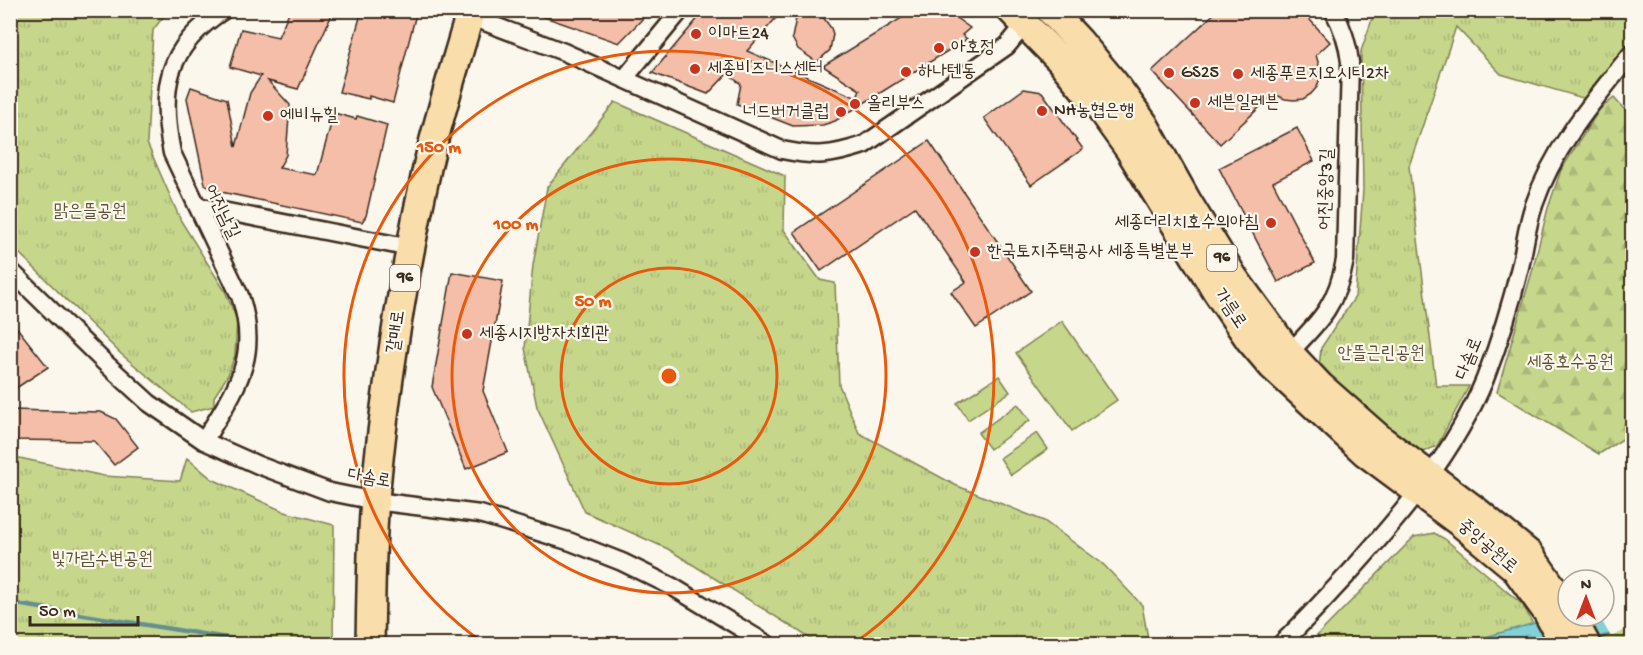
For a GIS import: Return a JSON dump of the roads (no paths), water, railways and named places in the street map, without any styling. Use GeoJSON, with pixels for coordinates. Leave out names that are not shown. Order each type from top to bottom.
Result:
{"type":"FeatureCollection","features":[{"type":"Feature","properties":{"kind":"main road","name":"가름로"},"geometry":{"type":"LineString","coordinates":[[1050,10],[1093,58],[1144,124],[1234,278],[1289,353],[1320,386],[1379,438],[1423,484]]}},
{"type":"Feature","properties":{"kind":"main road","name":"갈매로"},"geometry":{"type":"LineString","coordinates":[[370,645],[375,501],[391,373],[411,248],[441,112],[470,13]]}},
{"type":"Feature","properties":{"kind":"main road","name":"가름로"},"geometry":{"type":"LineString","coordinates":[[1018,17],[1059,59],[1105,114],[1217,292],[1249,339],[1272,366],[1366,453],[1423,484]]}},
{"type":"Feature","properties":{"kind":"main road","name":"중앙공원로"},"geometry":{"type":"LineString","coordinates":[[1423,484],[1475,510],[1530,555],[1556,600]]}},
{"type":"Feature","properties":{"kind":"main road","name":"중앙공원로"},"geometry":{"type":"LineString","coordinates":[[1563,628],[1564,645]]}},
{"type":"Feature","properties":{"kind":"main road","name":"중앙공원로"},"geometry":{"type":"LineString","coordinates":[[1574,628],[1586,645]]}},
{"type":"Feature","properties":{"kind":"street","name":"어진남길"},"geometry":{"type":"LineString","coordinates":[[204,441],[241,378],[247,357],[246,314],[240,296],[172,153],[167,131],[165,102],[168,78],[178,54],[192,36],[224,10]]}},
{"type":"Feature","properties":{"kind":"street"},"geometry":{"type":"LineString","coordinates":[[624,79],[681,10]]}},
{"type":"Feature","properties":{"kind":"street","name":"어진중앙3길"},"geometry":{"type":"LineString","coordinates":[[1289,353],[1332,304],[1339,288],[1345,260],[1350,62],[1348,42],[1334,10]]}},
{"type":"Feature","properties":{"kind":"street"},"geometry":{"type":"LineString","coordinates":[[470,13],[564,52],[782,150],[820,156],[837,154],[864,145],[1007,46],[1018,17]]}},
{"type":"Feature","properties":{"kind":"street","name":"다솜로"},"geometry":{"type":"LineString","coordinates":[[1281,645],[1396,521],[1462,428],[1484,380],[1500,337],[1520,269],[1534,206],[1551,163],[1577,122],[1632,53]]}},
{"type":"Feature","properties":{"kind":"street"},"geometry":{"type":"LineString","coordinates":[[196,206],[411,248]]}},
{"type":"Feature","properties":{"kind":"street","name":"다솜로"},"geometry":{"type":"LineString","coordinates":[[10,270],[149,403],[204,441],[258,465],[330,492],[375,501],[480,514],[571,542],[622,562],[673,587],[766,645]]}},
{"type":"Feature","properties":{"kind":"water"},"geometry":{"type":"Polygon","coordinates":[[[1632,571],[1632,624],[1587,644],[1461,644],[1535,623],[1556,612],[1556,628],[1616,628],[1616,580],[1632,571]]]}},
{"type":"Feature","properties":{"kind":"waterway"},"geometry":{"type":"LineString","coordinates":[[10,603],[264,644]]}},
{"type":"Feature","properties":{"kind":"place","name":"이마트24"},"geometry":{"type":"Point","coordinates":[696,34]}},
{"type":"Feature","properties":{"kind":"place","name":"아호정"},"geometry":{"type":"Point","coordinates":[939,48]}},
{"type":"Feature","properties":{"kind":"place","name":"세종비즈니스센터"},"geometry":{"type":"Point","coordinates":[695,69]}},
{"type":"Feature","properties":{"kind":"place","name":"하나텐동"},"geometry":{"type":"Point","coordinates":[906,72]}},
{"type":"Feature","properties":{"kind":"place","name":"GS25"},"geometry":{"type":"Point","coordinates":[1169,73]}},
{"type":"Feature","properties":{"kind":"place","name":"세종푸르지오시티2차"},"geometry":{"type":"Point","coordinates":[1238,74]}},
{"type":"Feature","properties":{"kind":"place","name":"세븐일레븐"},"geometry":{"type":"Point","coordinates":[1195,103]}},
{"type":"Feature","properties":{"kind":"place","name":"올리부스"},"geometry":{"type":"Point","coordinates":[855,104]}},
{"type":"Feature","properties":{"kind":"place","name":"NH농협은행"},"geometry":{"type":"Point","coordinates":[1042,111]}},
{"type":"Feature","properties":{"kind":"place","name":"너드버거클럽"},"geometry":{"type":"Point","coordinates":[841,112]}},
{"type":"Feature","properties":{"kind":"place","name":"에비뉴힐"},"geometry":{"type":"Point","coordinates":[268,116]}},
{"type":"Feature","properties":{"kind":"place","name":"세종더리치호수의아침"},"geometry":{"type":"Point","coordinates":[1271,223]}},
{"type":"Feature","properties":{"kind":"place","name":"한국토지주택공사 세종특별본부"},"geometry":{"type":"Point","coordinates":[975,252]}},
{"type":"Feature","properties":{"kind":"place","name":"세종시지방자치회관"},"geometry":{"type":"Point","coordinates":[467,334]}},
{"type":"Feature","properties":{"kind":"park label","name":"맑은뜰공원"},"geometry":{"type":"Point","coordinates":[90,212]}},
{"type":"Feature","properties":{"kind":"park label","name":"안뜰근린공원"},"geometry":{"type":"Point","coordinates":[1381,354]}},
{"type":"Feature","properties":{"kind":"park label","name":"세종호수공원"},"geometry":{"type":"Point","coordinates":[1570,363]}},
{"type":"Feature","properties":{"kind":"park label","name":"빛가람수변공원"},"geometry":{"type":"Point","coordinates":[102,560]}}]}
